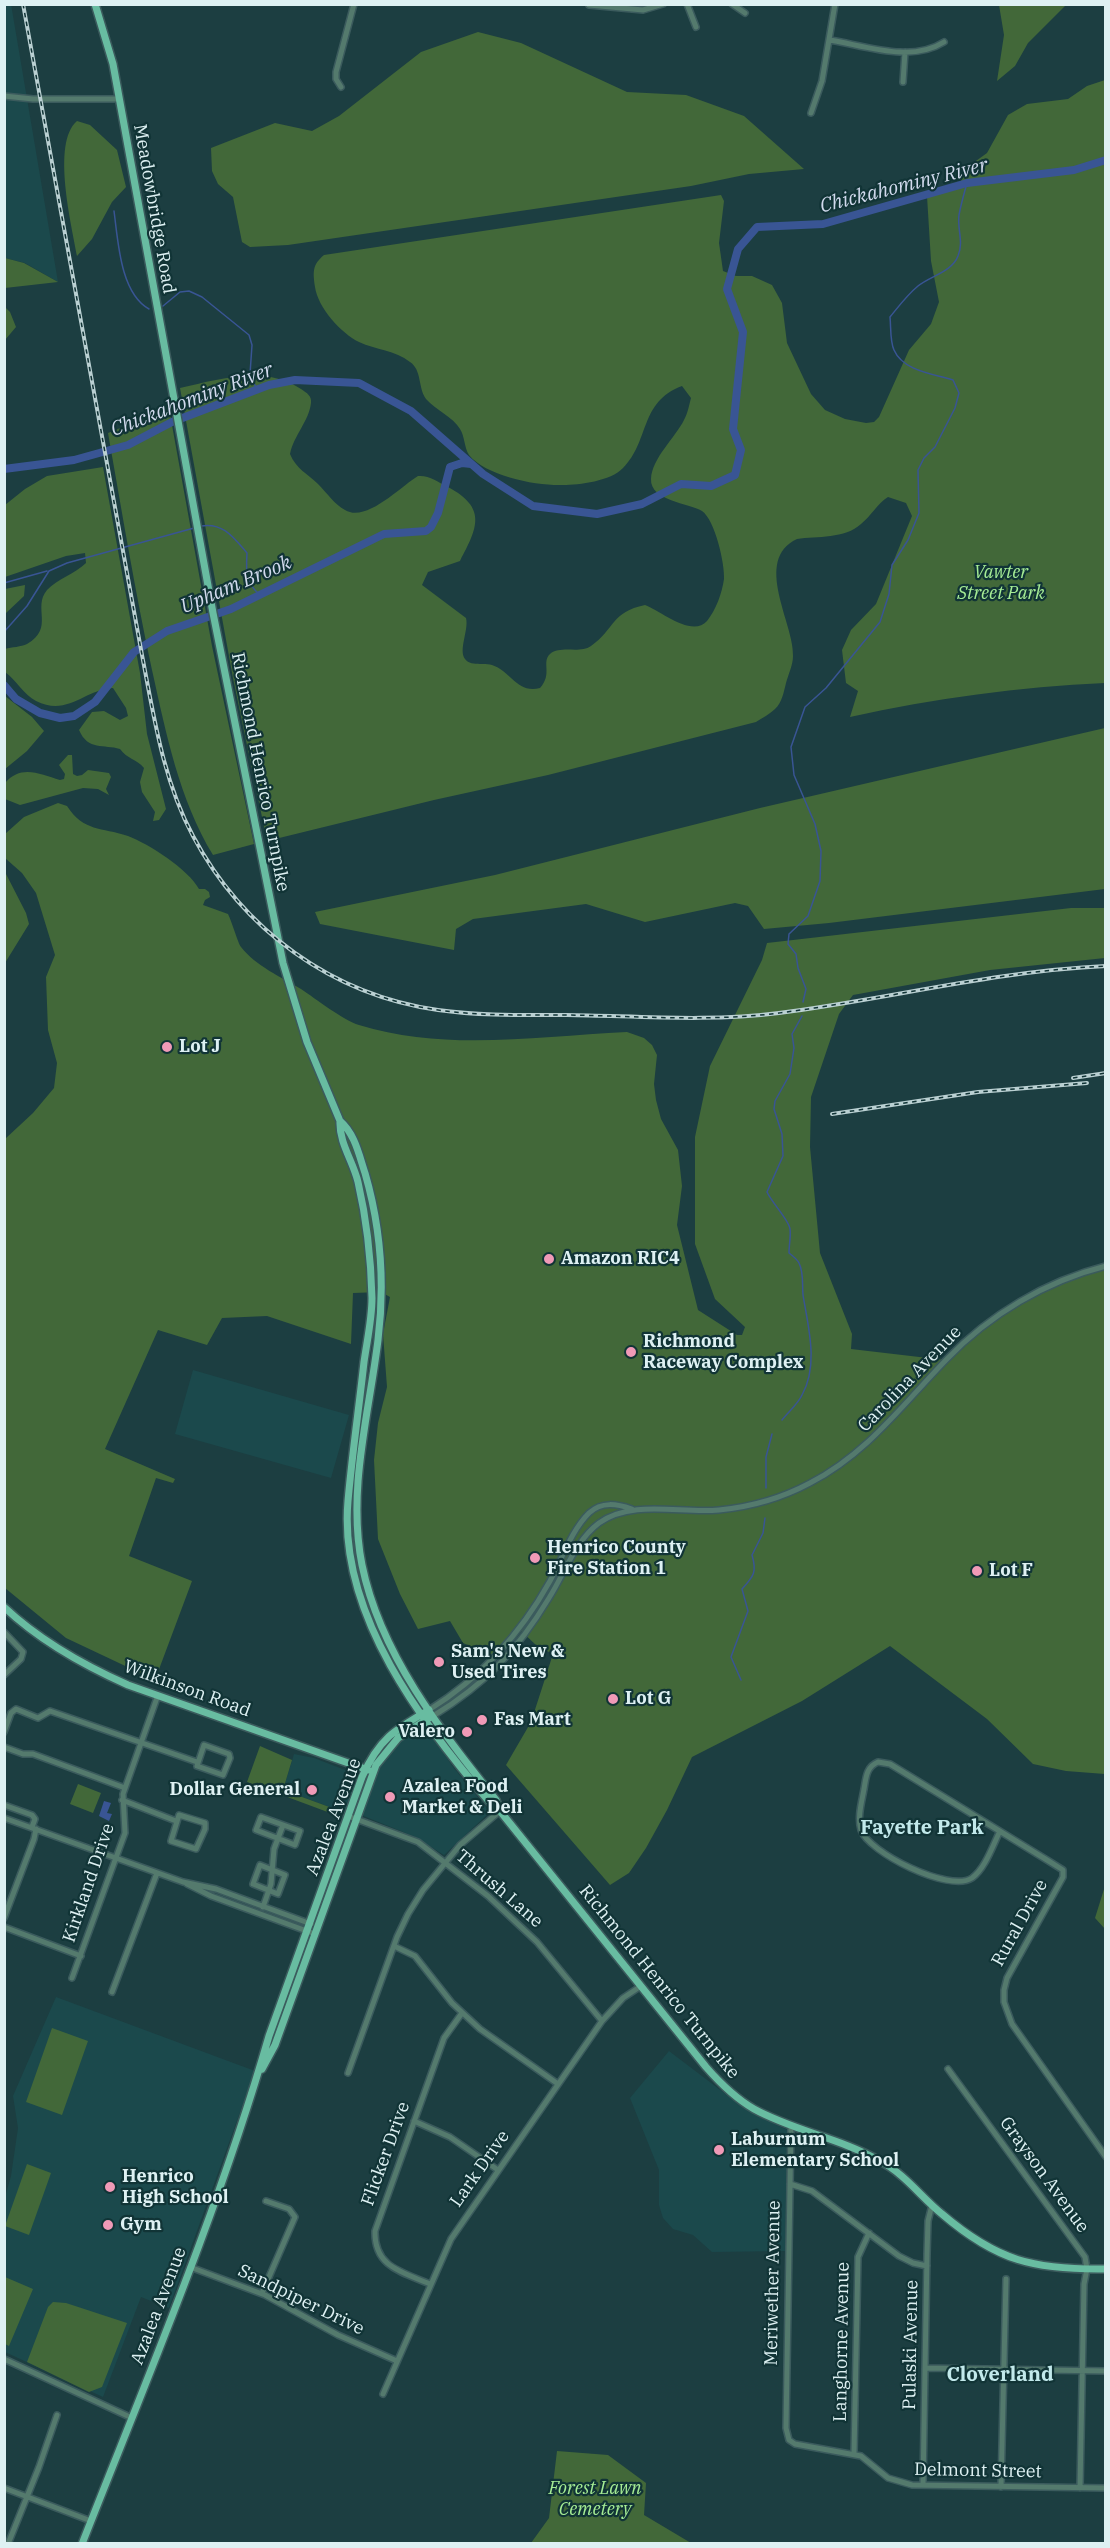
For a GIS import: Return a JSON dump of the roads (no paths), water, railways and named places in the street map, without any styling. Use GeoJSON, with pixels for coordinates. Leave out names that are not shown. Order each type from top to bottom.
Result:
{"type":"FeatureCollection","features":[{"type":"Feature","properties":{"kind":"main road","name":"Meadowbridge Road"},"geometry":{"type":"LineString","coordinates":[[95,4],[113,64],[177,420]]}},
{"type":"Feature","properties":{"kind":"main road","name":"Richmond Henrico Turnpike"},"geometry":{"type":"LineString","coordinates":[[177,420],[288,981],[307,1042],[340,1121],[339,1131],[357,1179],[369,1239],[372,1302],[348,1493],[348,1543],[367,1616],[391,1665],[427,1715],[496,1800],[500,1811],[723,2086],[752,2108],[791,2126],[842,2143],[883,2162],[904,2177],[932,2205],[972,2238],[1005,2256],[1045,2267],[1106,2270]]}},
{"type":"Feature","properties":{"kind":"main road","name":"Wilkinson Road"},"geometry":{"type":"LineString","coordinates":[[4,1607],[43,1638],[77,1660],[128,1685],[370,1771]]}},
{"type":"Feature","properties":{"kind":"main road","name":"Azalea Avenue"},"geometry":{"type":"LineString","coordinates":[[82,2544],[190,2267],[310,1923],[370,1771],[388,1736],[427,1715]]}},
{"type":"Feature","properties":{"kind":"main road","name":"Azalea Avenue"},"geometry":{"type":"LineString","coordinates":[[257,2076],[275,2044],[318,1926],[352,1818]]}},
{"type":"Feature","properties":{"kind":"street"},"geometry":{"type":"LineString","coordinates":[[341,87],[336,79],[336,72],[354,4]]}},
{"type":"Feature","properties":{"kind":"street"},"geometry":{"type":"LineString","coordinates":[[589,5],[643,10],[663,4]]}},
{"type":"Feature","properties":{"kind":"street"},"geometry":{"type":"LineString","coordinates":[[687,4],[696,27]]}},
{"type":"Feature","properties":{"kind":"street"},"geometry":{"type":"LineString","coordinates":[[732,4],[745,13]]}},
{"type":"Feature","properties":{"kind":"street"},"geometry":{"type":"LineString","coordinates":[[811,113],[822,81],[836,4]]}},
{"type":"Feature","properties":{"kind":"street"},"geometry":{"type":"LineString","coordinates":[[830,40],[905,52],[929,50],[944,42]]}},
{"type":"Feature","properties":{"kind":"street"},"geometry":{"type":"LineString","coordinates":[[903,82],[905,52]]}},
{"type":"Feature","properties":{"kind":"street"},"geometry":{"type":"LineString","coordinates":[[4,96],[33,99],[119,99]]}},
{"type":"Feature","properties":{"kind":"street","name":"Carolina Avenue"},"geometry":{"type":"LineString","coordinates":[[769,1500],[811,1483],[857,1454],[888,1425],[949,1357],[991,1321],[1040,1290],[1106,1266]]}},
{"type":"Feature","properties":{"kind":"street","name":"Azalea Avenue"},"geometry":{"type":"LineString","coordinates":[[427,1715],[470,1693],[514,1651],[549,1598],[579,1545],[595,1527],[616,1514],[634,1510],[718,1510],[769,1500]]}},
{"type":"Feature","properties":{"kind":"street","name":"Azalea Avenue"},"geometry":{"type":"LineString","coordinates":[[427,1715],[468,1683],[509,1643],[536,1605],[573,1537],[590,1512],[607,1504],[634,1510]]}},
{"type":"Feature","properties":{"kind":"street"},"geometry":{"type":"LineString","coordinates":[[4,1632],[23,1652],[21,1659],[4,1674]]}},
{"type":"Feature","properties":{"kind":"street","name":"Kirkland Drive"},"geometry":{"type":"LineString","coordinates":[[72,1978],[126,1829],[122,1800],[158,1695]]}},
{"type":"Feature","properties":{"kind":"street"},"geometry":{"type":"LineString","coordinates":[[4,1732],[11,1713],[16,1709],[38,1718],[50,1711],[141,1743],[148,1743],[197,1762],[197,1766],[223,1775],[230,1756],[206,1745],[197,1762]]}},
{"type":"Feature","properties":{"kind":"street"},"geometry":{"type":"LineString","coordinates":[[4,1748],[23,1754],[33,1754],[125,1788]]}},
{"type":"Feature","properties":{"kind":"street"},"geometry":{"type":"LineString","coordinates":[[881,1761],[890,1764],[1000,1831],[979,1871],[968,1880],[950,1882],[921,1873],[875,1846],[862,1832],[861,1809],[866,1774],[871,1766],[881,1761]]}},
{"type":"Feature","properties":{"kind":"street"},"geometry":{"type":"LineString","coordinates":[[122,1800],[176,1821]]}},
{"type":"Feature","properties":{"kind":"street"},"geometry":{"type":"LineString","coordinates":[[4,1805],[34,1816],[34,1839],[4,1918]]}},
{"type":"Feature","properties":{"kind":"street"},"geometry":{"type":"LineString","coordinates":[[348,2073],[394,1946],[416,1900],[465,1840],[500,1811]]}},
{"type":"Feature","properties":{"kind":"street"},"geometry":{"type":"LineString","coordinates":[[182,1814],[205,1823],[198,1848],[193,1849],[171,1841],[176,1821],[182,1814]]}},
{"type":"Feature","properties":{"kind":"street"},"geometry":{"type":"LineString","coordinates":[[261,1817],[283,1825],[300,1831],[295,1845],[256,1830],[261,1817]]}},
{"type":"Feature","properties":{"kind":"street"},"geometry":{"type":"LineString","coordinates":[[4,1818],[183,1882],[216,1889],[318,1926]]}},
{"type":"Feature","properties":{"kind":"street","name":"Thrush Lane"},"geometry":{"type":"LineString","coordinates":[[352,1818],[418,1842],[446,1862],[527,1931],[602,2021]]}},
{"type":"Feature","properties":{"kind":"street"},"geometry":{"type":"LineString","coordinates":[[260,1915],[269,1891],[278,1838],[283,1825]]}},
{"type":"Feature","properties":{"kind":"street","name":"Rural Drive"},"geometry":{"type":"LineString","coordinates":[[1000,1831],[1064,1872],[1011,1970],[1004,1989],[1007,2012],[1018,2033],[1106,2157]]}},
{"type":"Feature","properties":{"kind":"street"},"geometry":{"type":"LineString","coordinates":[[260,1865],[284,1874],[285,1877],[278,1894],[269,1891],[252,1882],[260,1865]]}},
{"type":"Feature","properties":{"kind":"street"},"geometry":{"type":"LineString","coordinates":[[112,1992],[157,1873]]}},
{"type":"Feature","properties":{"kind":"street"},"geometry":{"type":"LineString","coordinates":[[183,1882],[198,1892],[315,1934]]}},
{"type":"Feature","properties":{"kind":"street"},"geometry":{"type":"LineString","coordinates":[[4,1927],[81,1956]]}},
{"type":"Feature","properties":{"kind":"street"},"geometry":{"type":"LineString","coordinates":[[394,1946],[415,1956],[462,2013],[492,2038],[558,2084]]}},
{"type":"Feature","properties":{"kind":"street","name":"Lark Drive"},"geometry":{"type":"LineString","coordinates":[[383,2394],[451,2239],[602,2021],[622,1998],[641,1986]]}},
{"type":"Feature","properties":{"kind":"street","name":"Flicker Drive"},"geometry":{"type":"LineString","coordinates":[[430,2284],[386,2264],[380,2256],[375,2239],[376,2226],[444,2038],[462,2013]]}},
{"type":"Feature","properties":{"kind":"street","name":"Grayson Avenue"},"geometry":{"type":"LineString","coordinates":[[948,2069],[1085,2257],[1087,2270]]}},
{"type":"Feature","properties":{"kind":"street"},"geometry":{"type":"LineString","coordinates":[[414,2121],[450,2137],[498,2170]]}},
{"type":"Feature","properties":{"kind":"street","name":"Meriwether Avenue"},"geometry":{"type":"LineString","coordinates":[[789,2440],[786,2428],[791,2126]]}},
{"type":"Feature","properties":{"kind":"street"},"geometry":{"type":"LineString","coordinates":[[790,2184],[812,2191],[909,2262],[927,2266]]}},
{"type":"Feature","properties":{"kind":"street"},"geometry":{"type":"LineString","coordinates":[[262,2293],[295,2217],[289,2209],[266,2201]]}},
{"type":"Feature","properties":{"kind":"street","name":"Pulaski Avenue"},"geometry":{"type":"LineString","coordinates":[[923,2485],[928,2221],[932,2205]]}},
{"type":"Feature","properties":{"kind":"street","name":"Langhorne Avenue"},"geometry":{"type":"LineString","coordinates":[[854,2454],[858,2257],[869,2233]]}},
{"type":"Feature","properties":{"kind":"street","name":"Sandpiper Drive"},"geometry":{"type":"LineString","coordinates":[[190,2267],[262,2293],[345,2339],[397,2361]]}},
{"type":"Feature","properties":{"kind":"street"},"geometry":{"type":"LineString","coordinates":[[1080,2488],[1084,2284],[1087,2270]]}},
{"type":"Feature","properties":{"kind":"street"},"geometry":{"type":"LineString","coordinates":[[1001,2487],[1005,2279]]}},
{"type":"Feature","properties":{"kind":"street"},"geometry":{"type":"LineString","coordinates":[[5,2362],[132,2418]]}},
{"type":"Feature","properties":{"kind":"street"},"geometry":{"type":"LineString","coordinates":[[925,2368],[1106,2371]]}},
{"type":"Feature","properties":{"kind":"street"},"geometry":{"type":"LineString","coordinates":[[8,2544],[57,2415]]}},
{"type":"Feature","properties":{"kind":"street","name":"Delmont Street"},"geometry":{"type":"LineString","coordinates":[[789,2440],[795,2444],[864,2457],[881,2473],[896,2482],[923,2485],[1106,2488]]}},
{"type":"Feature","properties":{"kind":"street"},"geometry":{"type":"LineString","coordinates":[[4,2488],[91,2521]]}},
{"type":"Feature","properties":{"kind":"water"},"geometry":{"type":"Polygon","coordinates":[[[104,1801],[111,1803],[107,1813],[112,1814],[109,1821],[99,1816],[104,1801]]]}},
{"type":"Feature","properties":{"kind":"waterway","name":"Chickahominy River"},"geometry":{"type":"LineString","coordinates":[[4,469],[74,460],[128,445],[172,422],[269,385],[295,380],[359,383],[411,411],[483,474],[533,506],[597,514],[642,504],[681,484],[711,486],[735,475],[741,450],[733,429],[743,332],[727,289],[738,249],[757,227],[823,224],[967,183],[1074,170],[1106,160]]}},
{"type":"Feature","properties":{"kind":"waterway"},"geometry":{"type":"LineString","coordinates":[[803,1002],[806,989],[798,968],[796,954],[788,944],[789,934],[808,916],[820,881],[821,851],[815,824],[794,775],[791,747],[805,707],[826,688],[880,622],[889,594],[892,565],[908,540],[919,513],[918,470],[924,458],[935,447],[955,408],[959,393],[953,380],[920,371],[904,363],[898,357],[892,343],[890,317],[918,286],[946,270],[958,256],[960,251],[959,215],[967,183]]}},
{"type":"Feature","properties":{"kind":"waterway"},"geometry":{"type":"LineString","coordinates":[[114,211],[119,251],[126,279],[139,301],[149,309]]}},
{"type":"Feature","properties":{"kind":"waterway"},"geometry":{"type":"LineString","coordinates":[[163,306],[180,292],[189,291],[202,297],[249,335],[252,345],[250,374],[257,390]]}},
{"type":"Feature","properties":{"kind":"waterway","name":"Upham Brook"},"geometry":{"type":"LineString","coordinates":[[4,685],[16,699],[40,713],[60,718],[74,716],[95,702],[134,652],[167,631],[231,609],[384,534],[426,531],[431,527],[438,513],[450,467],[462,463],[471,464]]}},
{"type":"Feature","properties":{"kind":"waterway"},"geometry":{"type":"LineString","coordinates":[[201,526],[209,525],[222,529],[242,547],[247,553],[249,581],[260,595]]}},
{"type":"Feature","properties":{"kind":"waterway"},"geometry":{"type":"LineString","coordinates":[[4,632],[27,606],[49,571],[67,563],[194,528]]}},
{"type":"Feature","properties":{"kind":"waterway"},"geometry":{"type":"LineString","coordinates":[[4,583],[47,571]]}},
{"type":"Feature","properties":{"kind":"waterway"},"geometry":{"type":"LineString","coordinates":[[782,1420],[798,1402],[807,1383],[811,1345],[803,1295],[802,1271],[798,1262],[789,1253],[790,1229],[767,1192],[783,1156],[782,1134],[774,1109],[775,1101],[790,1074],[794,1048],[792,1034],[802,1016]]}},
{"type":"Feature","properties":{"kind":"waterway"},"geometry":{"type":"LineString","coordinates":[[766,1488],[766,1457],[772,1434]]}},
{"type":"Feature","properties":{"kind":"waterway"},"geometry":{"type":"LineString","coordinates":[[741,1680],[731,1657],[748,1611],[742,1589],[753,1574],[752,1555],[763,1533],[765,1518]]}},
{"type":"Feature","properties":{"kind":"railway"},"geometry":{"type":"LineString","coordinates":[[23,4],[161,748],[174,793],[193,836],[237,901],[265,928],[294,953],[362,990],[399,1002],[438,1010],[486,1014],[673,1018],[753,1016],[1023,973],[1106,966]]}},
{"type":"Feature","properties":{"kind":"railway"},"geometry":{"type":"LineString","coordinates":[[1073,1078],[1106,1073]]}},
{"type":"Feature","properties":{"kind":"railway"},"geometry":{"type":"LineString","coordinates":[[832,1114],[978,1092],[1087,1083]]}},
{"type":"Feature","properties":{"kind":"place","name":"Lot J"},"geometry":{"type":"Point","coordinates":[167,1047]}},
{"type":"Feature","properties":{"kind":"place","name":"Amazon RIC4"},"geometry":{"type":"Point","coordinates":[549,1259]}},
{"type":"Feature","properties":{"kind":"place","name":"Richmond Raceway Complex"},"geometry":{"type":"Point","coordinates":[631,1352]}},
{"type":"Feature","properties":{"kind":"place","name":"Henrico County Fire Station 1"},"geometry":{"type":"Point","coordinates":[535,1558]}},
{"type":"Feature","properties":{"kind":"place","name":"Lot F"},"geometry":{"type":"Point","coordinates":[977,1571]}},
{"type":"Feature","properties":{"kind":"place","name":"Sam's New & Used Tires"},"geometry":{"type":"Point","coordinates":[439,1662]}},
{"type":"Feature","properties":{"kind":"place","name":"Lot G"},"geometry":{"type":"Point","coordinates":[613,1699]}},
{"type":"Feature","properties":{"kind":"place","name":"Fas Mart"},"geometry":{"type":"Point","coordinates":[482,1720]}},
{"type":"Feature","properties":{"kind":"place","name":"Valero"},"geometry":{"type":"Point","coordinates":[467,1732]}},
{"type":"Feature","properties":{"kind":"place","name":"Dollar General"},"geometry":{"type":"Point","coordinates":[312,1790]}},
{"type":"Feature","properties":{"kind":"place","name":"Azalea Food Market & Deli"},"geometry":{"type":"Point","coordinates":[390,1797]}},
{"type":"Feature","properties":{"kind":"place","name":"Laburnum Elementary School"},"geometry":{"type":"Point","coordinates":[719,2150]}},
{"type":"Feature","properties":{"kind":"place","name":"Henrico High School"},"geometry":{"type":"Point","coordinates":[110,2187]}},
{"type":"Feature","properties":{"kind":"place","name":"Gym"},"geometry":{"type":"Point","coordinates":[108,2225]}},
{"type":"Feature","properties":{"kind":"district","name":"Fayette Park"},"geometry":{"type":"Point","coordinates":[922,1828]}},
{"type":"Feature","properties":{"kind":"district","name":"Cloverland"},"geometry":{"type":"Point","coordinates":[1000,2375]}},
{"type":"Feature","properties":{"kind":"park label","name":"Vawter Street Park"},"geometry":{"type":"Point","coordinates":[1001,583]}},
{"type":"Feature","properties":{"kind":"park label","name":"Forest Lawn Cemetery"},"geometry":{"type":"Point","coordinates":[595,2499]}}]}
